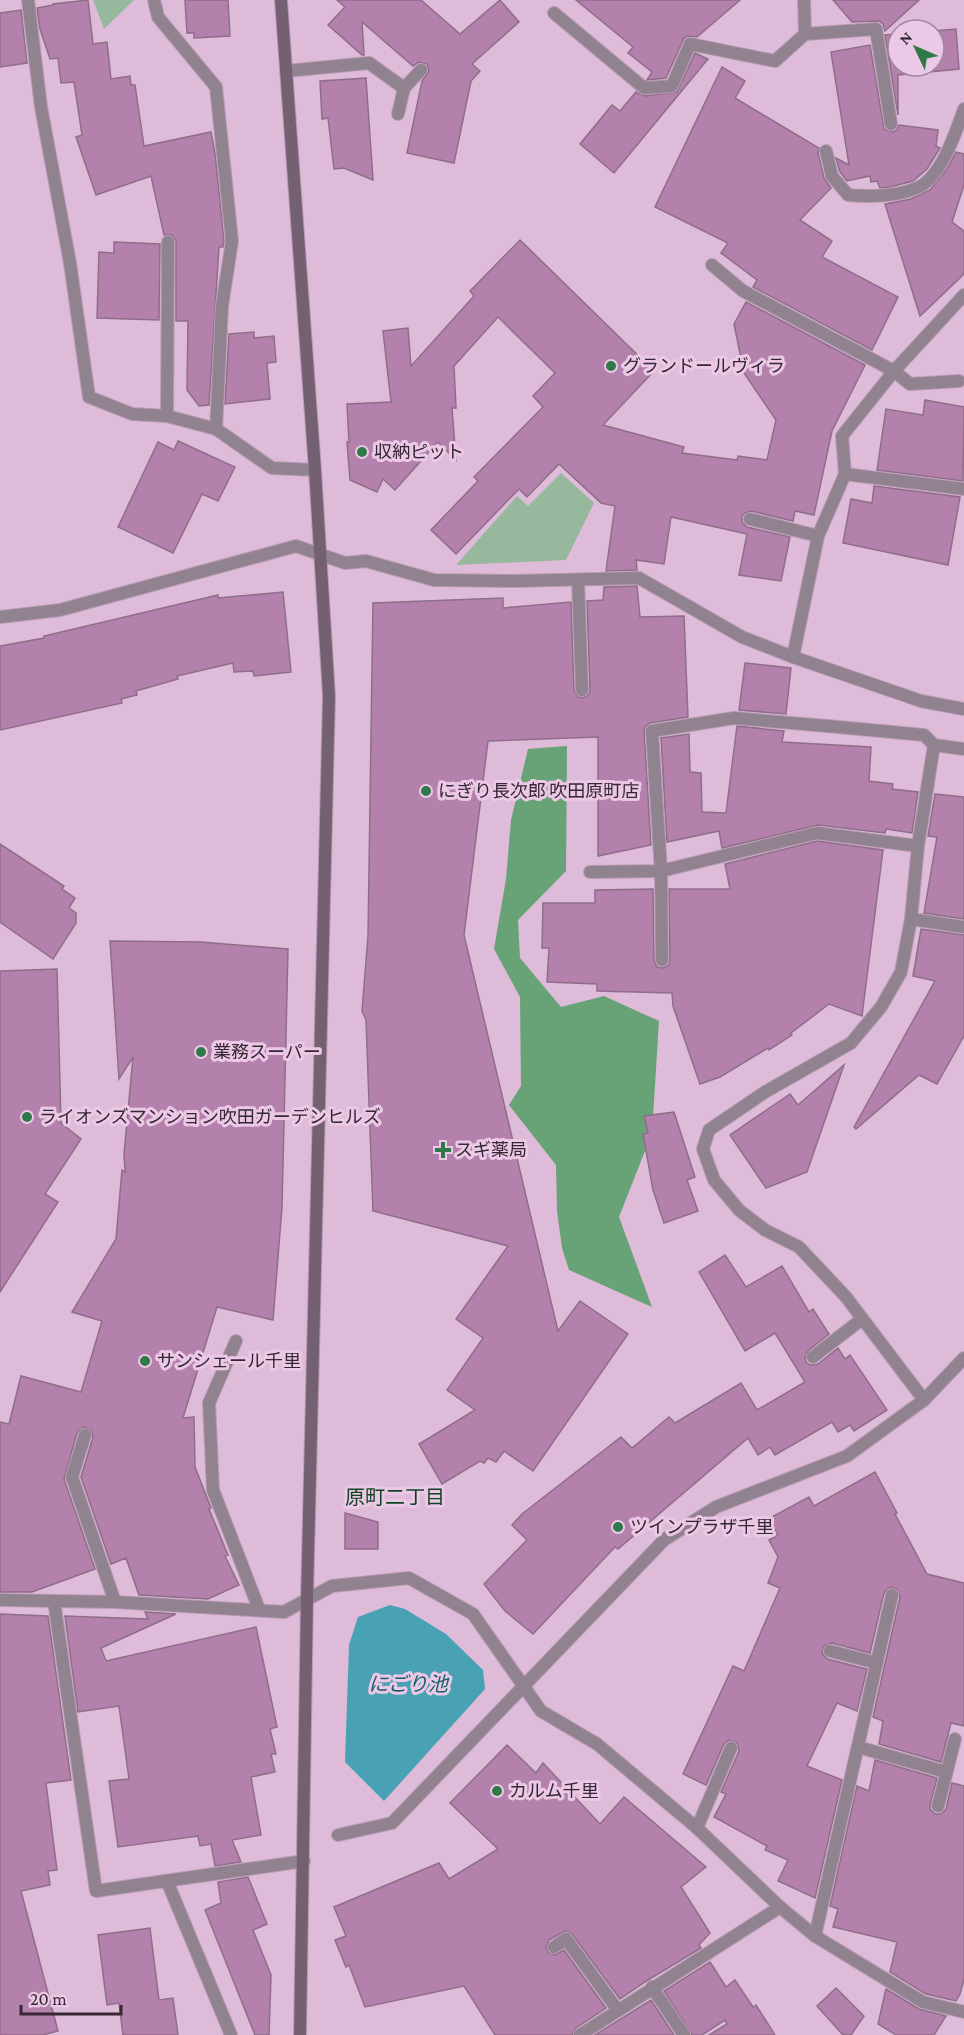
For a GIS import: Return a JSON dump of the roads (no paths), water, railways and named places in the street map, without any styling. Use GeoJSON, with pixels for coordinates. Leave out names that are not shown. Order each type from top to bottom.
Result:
{"type":"FeatureCollection","features":[{"type":"Feature","properties":{"kind":"street"},"geometry":{"type":"LineString","coordinates":[[28,0],[41,107],[70,263],[89,397],[132,414],[167,416],[216,429],[272,468],[315,470]]}},
{"type":"Feature","properties":{"kind":"street"},"geometry":{"type":"LineString","coordinates":[[154,0],[158,17],[216,87],[232,241],[222,306],[216,429]]}},
{"type":"Feature","properties":{"kind":"street"},"geometry":{"type":"LineString","coordinates":[[281,0],[329,696],[307,1598],[300,2035]]}},
{"type":"Feature","properties":{"kind":"street"},"geometry":{"type":"LineString","coordinates":[[804,0],[805,34]]}},
{"type":"Feature","properties":{"kind":"street"},"geometry":{"type":"LineString","coordinates":[[555,13],[644,88],[672,86],[690,44],[775,61],[805,34],[876,29],[891,124]]}},
{"type":"Feature","properties":{"kind":"street"},"geometry":{"type":"LineString","coordinates":[[286,71],[369,63],[404,88]]}},
{"type":"Feature","properties":{"kind":"street"},"geometry":{"type":"LineString","coordinates":[[398,114],[404,88],[421,70]]}},
{"type":"Feature","properties":{"kind":"street"},"geometry":{"type":"LineString","coordinates":[[825,151],[832,177],[848,195],[878,197],[919,188],[939,169],[964,109]]}},
{"type":"Feature","properties":{"kind":"street"},"geometry":{"type":"LineString","coordinates":[[167,416],[168,242]]}},
{"type":"Feature","properties":{"kind":"street"},"geometry":{"type":"LineString","coordinates":[[712,265],[743,291],[894,371],[910,384],[959,381]]}},
{"type":"Feature","properties":{"kind":"street"},"geometry":{"type":"LineString","coordinates":[[793,657],[818,536],[845,474],[842,436],[894,371],[964,295]]}},
{"type":"Feature","properties":{"kind":"street"},"geometry":{"type":"LineString","coordinates":[[845,474],[964,489]]}},
{"type":"Feature","properties":{"kind":"street"},"geometry":{"type":"LineString","coordinates":[[750,519],[818,536]]}},
{"type":"Feature","properties":{"kind":"street"},"geometry":{"type":"LineString","coordinates":[[0,618],[60,610],[296,546],[345,563],[366,561],[434,580],[639,578],[742,637],[921,701],[964,709]]}},
{"type":"Feature","properties":{"kind":"street"},"geometry":{"type":"LineString","coordinates":[[578,580],[582,690]]}},
{"type":"Feature","properties":{"kind":"street"},"geometry":{"type":"LineString","coordinates":[[662,960],[661,871],[652,731],[734,718],[924,735],[934,745],[964,749]]}},
{"type":"Feature","properties":{"kind":"street"},"geometry":{"type":"LineString","coordinates":[[924,1400],[846,1297],[799,1247],[765,1230],[739,1210],[714,1179],[703,1149],[709,1130],[765,1092],[851,1042],[881,1007],[902,972],[934,745]]}},
{"type":"Feature","properties":{"kind":"street"},"geometry":{"type":"LineString","coordinates":[[590,872],[661,871],[817,833],[918,846]]}},
{"type":"Feature","properties":{"kind":"street"},"geometry":{"type":"LineString","coordinates":[[911,919],[964,927]]}},
{"type":"Feature","properties":{"kind":"street"},"geometry":{"type":"LineString","coordinates":[[813,1357],[862,1319]]}},
{"type":"Feature","properties":{"kind":"street"},"geometry":{"type":"LineString","coordinates":[[236,1341],[209,1403],[213,1490],[259,1609]]}},
{"type":"Feature","properties":{"kind":"street"},"geometry":{"type":"LineString","coordinates":[[338,1835],[392,1823],[664,1540],[716,1507],[847,1456],[924,1400],[964,1358]]}},
{"type":"Feature","properties":{"kind":"street"},"geometry":{"type":"LineString","coordinates":[[85,1435],[72,1477],[115,1602]]}},
{"type":"Feature","properties":{"kind":"street"},"geometry":{"type":"LineString","coordinates":[[0,1600],[115,1602],[284,1612],[332,1586],[409,1578],[473,1614],[541,1711],[597,1744],[696,1828],[780,1907],[815,1936],[923,2002],[964,2012]]}},
{"type":"Feature","properties":{"kind":"street"},"geometry":{"type":"LineString","coordinates":[[815,1936],[892,1595]]}},
{"type":"Feature","properties":{"kind":"street"},"geometry":{"type":"LineString","coordinates":[[54,1600],[96,1891],[304,1861]]}},
{"type":"Feature","properties":{"kind":"street"},"geometry":{"type":"LineString","coordinates":[[830,1651],[877,1663]]}},
{"type":"Feature","properties":{"kind":"street"},"geometry":{"type":"LineString","coordinates":[[938,1806],[955,1739]]}},
{"type":"Feature","properties":{"kind":"street"},"geometry":{"type":"LineString","coordinates":[[858,1747],[946,1772]]}},
{"type":"Feature","properties":{"kind":"street"},"geometry":{"type":"LineString","coordinates":[[696,1828],[731,1748]]}},
{"type":"Feature","properties":{"kind":"street"},"geometry":{"type":"LineString","coordinates":[[167,1881],[231,2035]]}},
{"type":"Feature","properties":{"kind":"street"},"geometry":{"type":"LineString","coordinates":[[580,2035],[617,2009],[780,1907]]}},
{"type":"Feature","properties":{"kind":"street"},"geometry":{"type":"LineString","coordinates":[[554,1947],[566,1939],[617,2009]]}},
{"type":"Feature","properties":{"kind":"street"},"geometry":{"type":"LineString","coordinates":[[652,1987],[684,2035]]}},
{"type":"Feature","properties":{"kind":"water","name":"にごり池"},"geometry":{"type":"Polygon","coordinates":[[[390,1605],[405,1609],[446,1634],[483,1670],[485,1689],[384,1801],[345,1762],[349,1645],[358,1617],[390,1605]]]}},
{"type":"Feature","properties":{"kind":"place","name":"グランドールヴィラ"},"geometry":{"type":"Point","coordinates":[611,366]}},
{"type":"Feature","properties":{"kind":"place","name":"収納ピット"},"geometry":{"type":"Point","coordinates":[362,452]}},
{"type":"Feature","properties":{"kind":"place","name":"にぎり長次郎 吹田原町店"},"geometry":{"type":"Point","coordinates":[426,791]}},
{"type":"Feature","properties":{"kind":"place","name":"業務スーパー"},"geometry":{"type":"Point","coordinates":[201,1052]}},
{"type":"Feature","properties":{"kind":"place","name":"ライオンズマンション吹田ガーデンヒルズ"},"geometry":{"type":"Point","coordinates":[27,1117]}},
{"type":"Feature","properties":{"kind":"place","name":"スギ薬局"},"geometry":{"type":"Point","coordinates":[443,1150]}},
{"type":"Feature","properties":{"kind":"place","name":"サンシェール千里"},"geometry":{"type":"Point","coordinates":[145,1361]}},
{"type":"Feature","properties":{"kind":"place","name":"ツインプラザ千里"},"geometry":{"type":"Point","coordinates":[618,1527]}},
{"type":"Feature","properties":{"kind":"place","name":"カルム千里"},"geometry":{"type":"Point","coordinates":[497,1791]}},
{"type":"Feature","properties":{"kind":"district","name":"原町二丁目"},"geometry":{"type":"Point","coordinates":[395,1497]}}]}
